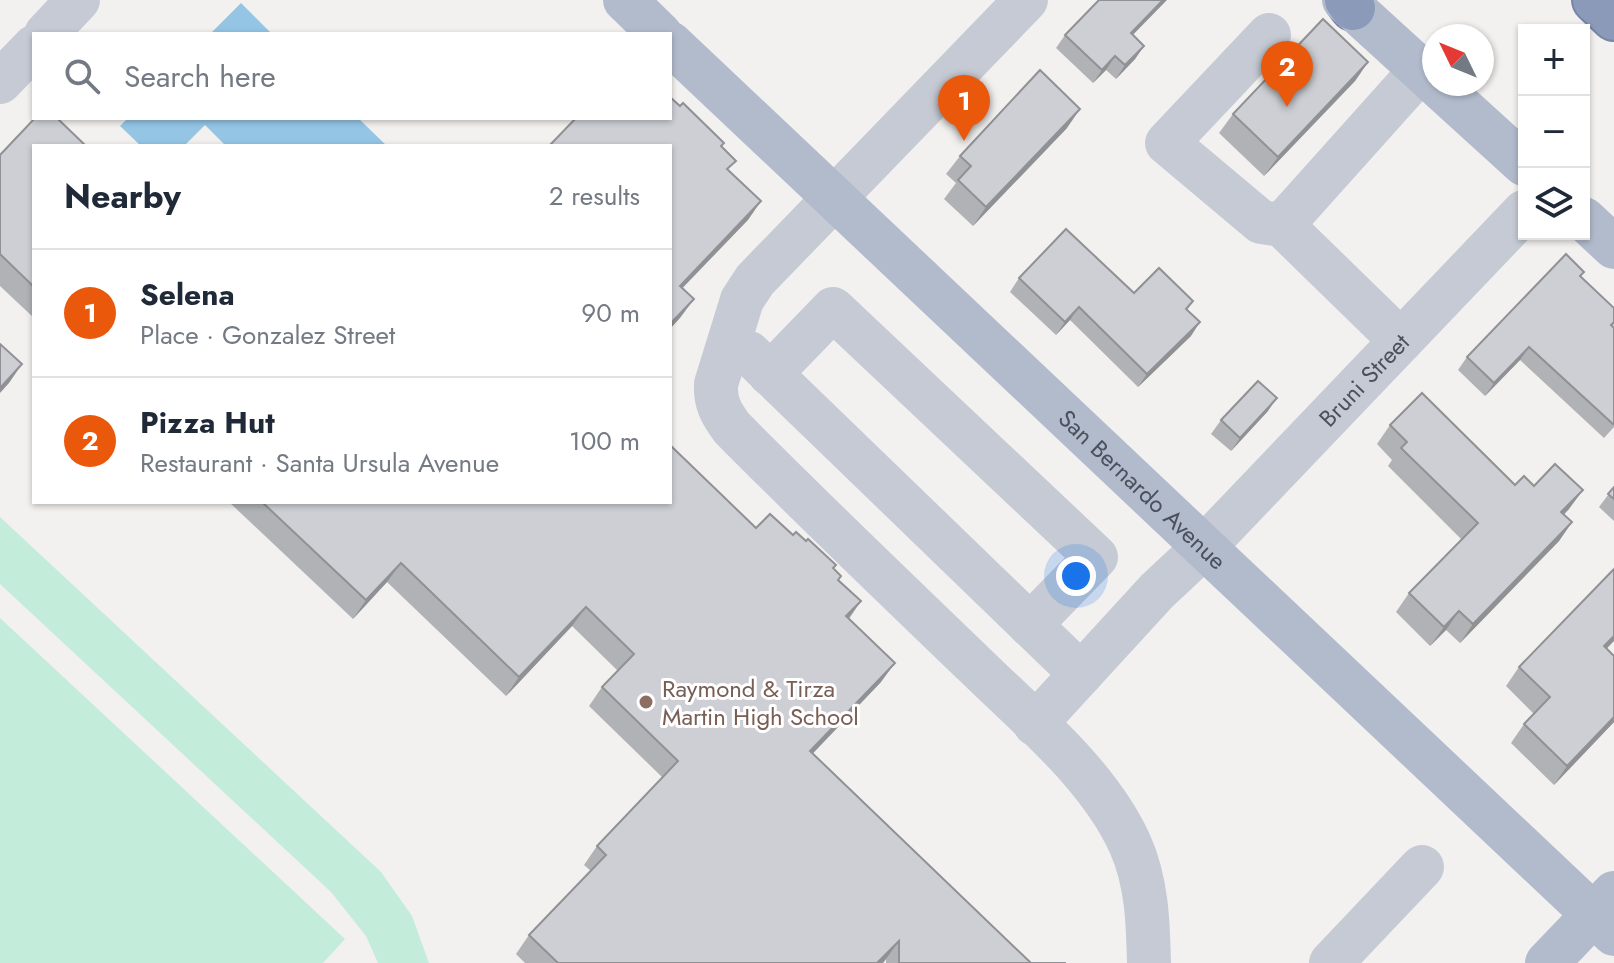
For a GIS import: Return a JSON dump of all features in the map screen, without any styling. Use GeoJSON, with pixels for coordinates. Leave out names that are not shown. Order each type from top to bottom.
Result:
{"type":"FeatureCollection","features":[{"type":"Feature","properties":{"kind":"highway"},"geometry":{"type":"LineString","coordinates":[[1595,0],[1614,18]]}},
{"type":"Feature","properties":{"kind":"main road"},"geometry":{"type":"LineString","coordinates":[[625,0],[658,32]]}},
{"type":"Feature","properties":{"kind":"main road"},"geometry":{"type":"LineString","coordinates":[[1348,3],[1422,71]]}},
{"type":"Feature","properties":{"kind":"main road","name":"San Bernardo Avenue"},"geometry":{"type":"LineString","coordinates":[[672,45],[1203,548],[1607,914]]}},
{"type":"Feature","properties":{"kind":"main road"},"geometry":{"type":"LineString","coordinates":[[1450,96],[1518,159]]}},
{"type":"Feature","properties":{"kind":"main road"},"geometry":{"type":"LineString","coordinates":[[1590,225],[1614,247]]}},
{"type":"Feature","properties":{"kind":"main road"},"geometry":{"type":"LineString","coordinates":[[1547,963],[1607,914]]}},
{"type":"Feature","properties":{"kind":"street"},"geometry":{"type":"LineString","coordinates":[[48,32],[78,0]]}},
{"type":"Feature","properties":{"kind":"street"},"geometry":{"type":"LineString","coordinates":[[1026,0],[755,280],[742,300],[716,384],[715,398],[720,412],[732,428],[1035,724],[1112,809],[1131,845],[1143,879],[1149,963]]}},
{"type":"Feature","properties":{"kind":"street"},"geometry":{"type":"LineString","coordinates":[[1269,35],[1167,143],[1261,222],[1282,225],[1401,341]]}},
{"type":"Feature","properties":{"kind":"street"},"geometry":{"type":"LineString","coordinates":[[0,82],[32,49]]}},
{"type":"Feature","properties":{"kind":"street"},"geometry":{"type":"LineString","coordinates":[[1282,225],[1422,88]]}},
{"type":"Feature","properties":{"kind":"street","name":"Bruni Street"},"geometry":{"type":"LineString","coordinates":[[1035,724],[1157,591],[1203,548],[1518,218]]}},
{"type":"Feature","properties":{"kind":"street"},"geometry":{"type":"LineString","coordinates":[[770,374],[833,309],[1096,557],[1030,625]]}},
{"type":"Feature","properties":{"kind":"street"},"geometry":{"type":"LineString","coordinates":[[731,336],[1081,674]]}},
{"type":"Feature","properties":{"kind":"street"},"geometry":{"type":"LineString","coordinates":[[1331,963],[1422,867]]}},
{"type":"Feature","properties":{"kind":"green space"},"geometry":{"type":"Polygon","coordinates":[[[0,517],[381,872],[412,916],[429,963],[378,963],[366,936],[331,892],[0,584],[0,517]]]}},
{"type":"Feature","properties":{"kind":"green space"},"geometry":{"type":"Polygon","coordinates":[[[0,618],[345,939],[323,963],[0,963],[0,618]]]}},
{"type":"Feature","properties":{"kind":"water"},"geometry":{"type":"Polygon","coordinates":[[[241,3],[270,32],[212,32],[241,3]]]}},
{"type":"Feature","properties":{"kind":"water"},"geometry":{"type":"Polygon","coordinates":[[[126,120],[360,120],[385,144],[224,144],[205,125],[186,144],[139,144],[120,126],[126,120]]]}},
{"type":"Feature","properties":{"kind":"building"},"geometry":{"type":"Polygon","coordinates":[[[1099,0],[1163,0],[1131,33],[1144,46],[1125,65],[1115,56],[1102,70],[1065,35],[1099,0]]]}},
{"type":"Feature","properties":{"kind":"building"},"geometry":{"type":"Polygon","coordinates":[[[1323,19],[1368,62],[1278,157],[1233,114],[1323,19]]]}},
{"type":"Feature","properties":{"kind":"building"},"geometry":{"type":"Polygon","coordinates":[[[1040,70],[1080,109],[986,207],[958,180],[971,166],[960,156],[1040,70]]]}},
{"type":"Feature","properties":{"kind":"building"},"geometry":{"type":"Polygon","coordinates":[[[672,99],[680,106],[683,103],[724,143],[721,146],[736,161],[727,169],[761,201],[680,286],[694,299],[672,322],[672,144],[551,144],[574,120],[672,120],[672,99]]]}},
{"type":"Feature","properties":{"kind":"building"},"geometry":{"type":"Polygon","coordinates":[[[33,120],[59,120],[84,144],[32,144],[32,285],[0,254],[0,155],[33,120]]]}},
{"type":"Feature","properties":{"kind":"building"},"geometry":{"type":"Polygon","coordinates":[[[1066,229],[1134,293],[1159,268],[1193,301],[1186,309],[1200,322],[1147,374],[1079,307],[1065,322],[1019,278],[1066,229]]]}},
{"type":"Feature","properties":{"kind":"building"},"geometry":{"type":"Polygon","coordinates":[[[1566,254],[1584,272],[1580,276],[1614,308],[1614,322],[1611,325],[1614,328],[1613,424],[1529,347],[1494,383],[1467,357],[1566,254]]]}},
{"type":"Feature","properties":{"kind":"building"},"geometry":{"type":"Polygon","coordinates":[[[0,344],[22,364],[0,388],[0,344]]]}},
{"type":"Feature","properties":{"kind":"building"},"geometry":{"type":"Polygon","coordinates":[[[1258,381],[1277,398],[1240,438],[1221,420],[1258,381]]]}},
{"type":"Feature","properties":{"kind":"building"},"geometry":{"type":"Polygon","coordinates":[[[1422,393],[1515,485],[1524,476],[1534,486],[1555,464],[1583,490],[1561,512],[1572,522],[1473,624],[1459,611],[1444,627],[1409,593],[1478,523],[1401,448],[1407,442],[1390,425],[1422,393]]]}},
{"type":"Feature","properties":{"kind":"building"},"geometry":{"type":"Polygon","coordinates":[[[672,447],[756,528],[770,514],[793,535],[796,532],[806,541],[808,539],[836,565],[833,568],[841,576],[838,580],[861,601],[846,616],[895,663],[810,751],[1031,963],[899,963],[899,941],[877,963],[558,963],[529,935],[606,855],[597,846],[678,761],[602,687],[634,654],[586,607],[519,677],[401,563],[366,600],[264,504],[672,504],[672,447]]]}},
{"type":"Feature","properties":{"kind":"building"},"geometry":{"type":"Polygon","coordinates":[[[1614,569],[1614,636],[1604,646],[1614,656],[1614,717],[1567,766],[1524,724],[1550,697],[1519,667],[1614,569]]]}},
{"type":"Feature","properties":{"kind":"place","name":"Pizza Hut"},"geometry":{"type":"Point","coordinates":[1287,107]}},
{"type":"Feature","properties":{"kind":"place","name":"Selena"},"geometry":{"type":"Point","coordinates":[964,141]}},
{"type":"Feature","properties":{"kind":"place","name":"Raymond & Tirza Martin High School"},"geometry":{"type":"Point","coordinates":[646,702]}}]}
